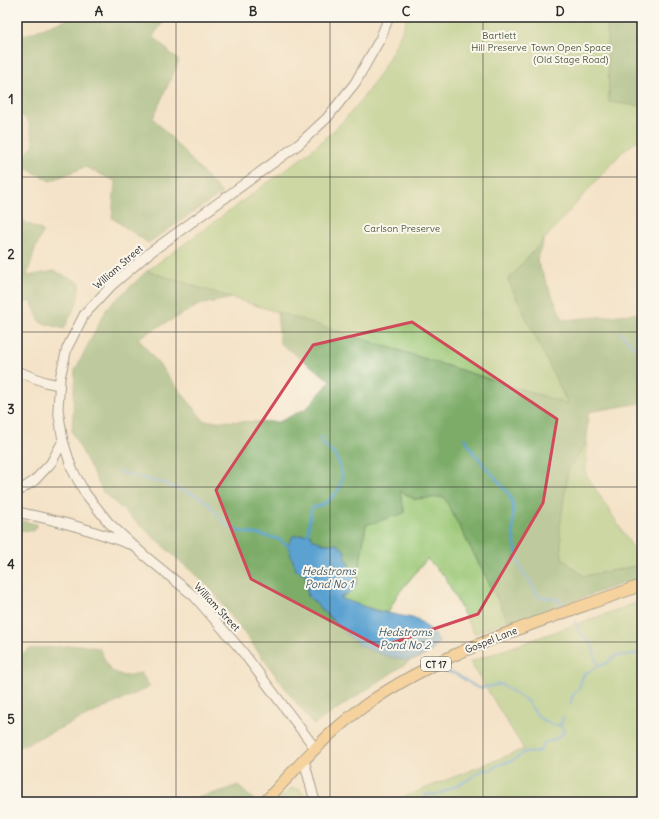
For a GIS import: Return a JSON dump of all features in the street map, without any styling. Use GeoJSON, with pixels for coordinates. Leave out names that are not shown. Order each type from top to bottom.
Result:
{"type":"FeatureCollection","features":[{"type":"Feature","properties":{"kind":"main road","name":"Gospel Lane"},"geometry":{"type":"LineString","coordinates":[[265,802],[328,735],[389,689],[423,670],[485,642],[642,585]]}},
{"type":"Feature","properties":{"kind":"street","name":"William Street"},"geometry":{"type":"LineString","coordinates":[[315,748],[242,650],[194,596],[134,546],[110,523],[85,493],[72,469],[63,441],[58,409],[59,384],[67,348],[84,315],[112,284],[144,257],[299,144],[327,118],[355,83],[380,39],[389,17]]}},
{"type":"Feature","properties":{"kind":"street"},"geometry":{"type":"LineString","coordinates":[[17,371],[45,382],[59,384]]}},
{"type":"Feature","properties":{"kind":"street"},"geometry":{"type":"LineString","coordinates":[[17,492],[34,481],[51,464],[63,441]]}},
{"type":"Feature","properties":{"kind":"street"},"geometry":{"type":"LineString","coordinates":[[17,512],[53,519],[96,531],[134,546]]}},
{"type":"Feature","properties":{"kind":"street"},"geometry":{"type":"LineString","coordinates":[[304,760],[315,802]]}},
{"type":"Feature","properties":{"kind":"highlighted area"},"geometry":{"type":"Polygon","coordinates":[[[412,322],[557,419],[543,503],[478,614],[380,647],[251,579],[216,490],[313,345],[412,322]]]}},
{"type":"Feature","properties":{"kind":"green space"},"geometry":{"type":"Polygon","coordinates":[[[74,17],[167,17],[153,36],[179,61],[153,118],[222,193],[148,243],[112,218],[115,181],[85,167],[50,181],[19,164],[34,144],[28,120],[17,113],[17,38],[74,17]]]}},
{"type":"Feature","properties":{"kind":"green space","name":"Carlson Preserve"},"geometry":{"type":"Polygon","coordinates":[[[407,17],[607,17],[609,102],[642,106],[642,137],[622,152],[508,280],[568,404],[147,271],[295,163],[334,130],[348,116],[372,86],[392,53],[407,17]]]}},
{"type":"Feature","properties":{"kind":"green space"},"geometry":{"type":"Polygon","coordinates":[[[607,17],[642,17],[642,106],[609,102],[607,17]]]}},
{"type":"Feature","properties":{"kind":"green space"},"geometry":{"type":"Polygon","coordinates":[[[17,218],[43,231],[34,252],[27,276],[55,271],[80,283],[77,303],[64,329],[40,322],[31,301],[17,304],[17,218]]]}},
{"type":"Feature","properties":{"kind":"green space"},"geometry":{"type":"Polygon","coordinates":[[[544,239],[537,261],[563,320],[642,313],[642,403],[588,412],[587,441],[568,471],[560,527],[562,559],[584,576],[642,565],[642,577],[510,623],[444,497],[414,499],[400,491],[405,513],[366,525],[357,582],[346,560],[345,551],[337,544],[324,544],[313,539],[306,574],[306,584],[308,596],[353,640],[403,660],[413,659],[313,725],[211,589],[103,492],[72,432],[75,370],[107,308],[147,271],[232,298],[199,305],[138,338],[204,421],[279,422],[307,408],[331,381],[280,343],[277,312],[568,404],[508,280],[544,239]]]}},
{"type":"Feature","properties":{"kind":"green space"},"geometry":{"type":"Polygon","coordinates":[[[587,441],[586,474],[642,562],[642,565],[584,576],[562,559],[560,527],[568,471],[587,441]]]}},
{"type":"Feature","properties":{"kind":"green space"},"geometry":{"type":"Polygon","coordinates":[[[399,490],[414,499],[444,497],[508,620],[474,634],[445,577],[427,559],[397,595],[388,613],[357,605],[340,598],[353,590],[357,582],[366,524],[399,490]]]}},
{"type":"Feature","properties":{"kind":"green space"},"geometry":{"type":"Polygon","coordinates":[[[17,520],[37,524],[34,531],[17,530],[17,520]]]}},
{"type":"Feature","properties":{"kind":"green space"},"geometry":{"type":"Polygon","coordinates":[[[642,601],[642,802],[391,802],[524,749],[470,662],[642,601]]]}},
{"type":"Feature","properties":{"kind":"green space"},"geometry":{"type":"Polygon","coordinates":[[[80,645],[99,648],[110,670],[124,676],[141,673],[150,687],[17,748],[17,721],[19,720],[17,658],[29,649],[80,645]]]}},
{"type":"Feature","properties":{"kind":"green space"},"geometry":{"type":"Polygon","coordinates":[[[237,785],[255,801],[182,802],[225,790],[237,785]]]}},
{"type":"Feature","properties":{"kind":"green space"},"geometry":{"type":"Polygon","coordinates":[[[291,788],[299,789],[309,802],[278,802],[291,788]]]}},
{"type":"Feature","properties":{"kind":"water"},"geometry":{"type":"Polygon","coordinates":[[[310,534],[313,539],[324,544],[337,544],[345,551],[346,560],[357,582],[353,590],[340,598],[377,611],[417,619],[440,641],[434,649],[419,658],[413,660],[403,660],[369,650],[353,640],[308,596],[306,574],[296,570],[288,546],[293,536],[310,534]]]}},
{"type":"Feature","properties":{"kind":"waterway"},"geometry":{"type":"LineString","coordinates":[[620,332],[634,347],[642,352]]}},
{"type":"Feature","properties":{"kind":"waterway"},"geometry":{"type":"LineString","coordinates":[[308,536],[312,508],[322,505],[330,499],[335,494],[341,484],[342,479],[341,469],[337,459],[333,453],[326,448],[320,437]]}},
{"type":"Feature","properties":{"kind":"waterway"},"geometry":{"type":"LineString","coordinates":[[465,438],[473,452],[509,494],[513,505],[513,533],[518,561],[524,574],[540,597],[557,599],[564,606]]}},
{"type":"Feature","properties":{"kind":"waterway"},"geometry":{"type":"LineString","coordinates":[[119,472],[162,483],[198,496],[209,504],[227,526],[237,531],[278,539],[290,547]]}},
{"type":"Feature","properties":{"kind":"waterway"},"geometry":{"type":"LineString","coordinates":[[575,622],[582,635],[590,642],[599,665]]}},
{"type":"Feature","properties":{"kind":"waterway"},"geometry":{"type":"LineString","coordinates":[[570,704],[573,695],[579,688],[583,676],[586,673],[600,665],[607,663],[615,656],[642,653]]}},
{"type":"Feature","properties":{"kind":"waterway"},"geometry":{"type":"LineString","coordinates":[[445,671],[456,674],[476,687],[482,688],[501,684],[527,701],[538,716],[543,720],[553,725],[561,725]]}},
{"type":"Feature","properties":{"kind":"waterway"},"geometry":{"type":"LineString","coordinates":[[419,802],[427,799],[424,795],[441,793],[468,780],[477,773],[484,770],[491,770],[496,766],[513,760],[525,752],[533,753],[541,750],[544,743],[556,739],[564,732],[561,725],[563,717]]}},
{"type":"Feature","properties":{"kind":"park label","name":"Bartlett Hill Preserve"},"geometry":{"type":"Point","coordinates":[499,40]}},
{"type":"Feature","properties":{"kind":"park label","name":"Town Open Space (Old Stage Road)"},"geometry":{"type":"Point","coordinates":[571,52]}},
{"type":"Feature","properties":{"kind":"water label","name":"Hedstroms Pond No 1"},"geometry":{"type":"Point","coordinates":[329,577]}},
{"type":"Feature","properties":{"kind":"water label","name":"Hedstroms Pond No 2"},"geometry":{"type":"Point","coordinates":[405,638]}}]}
